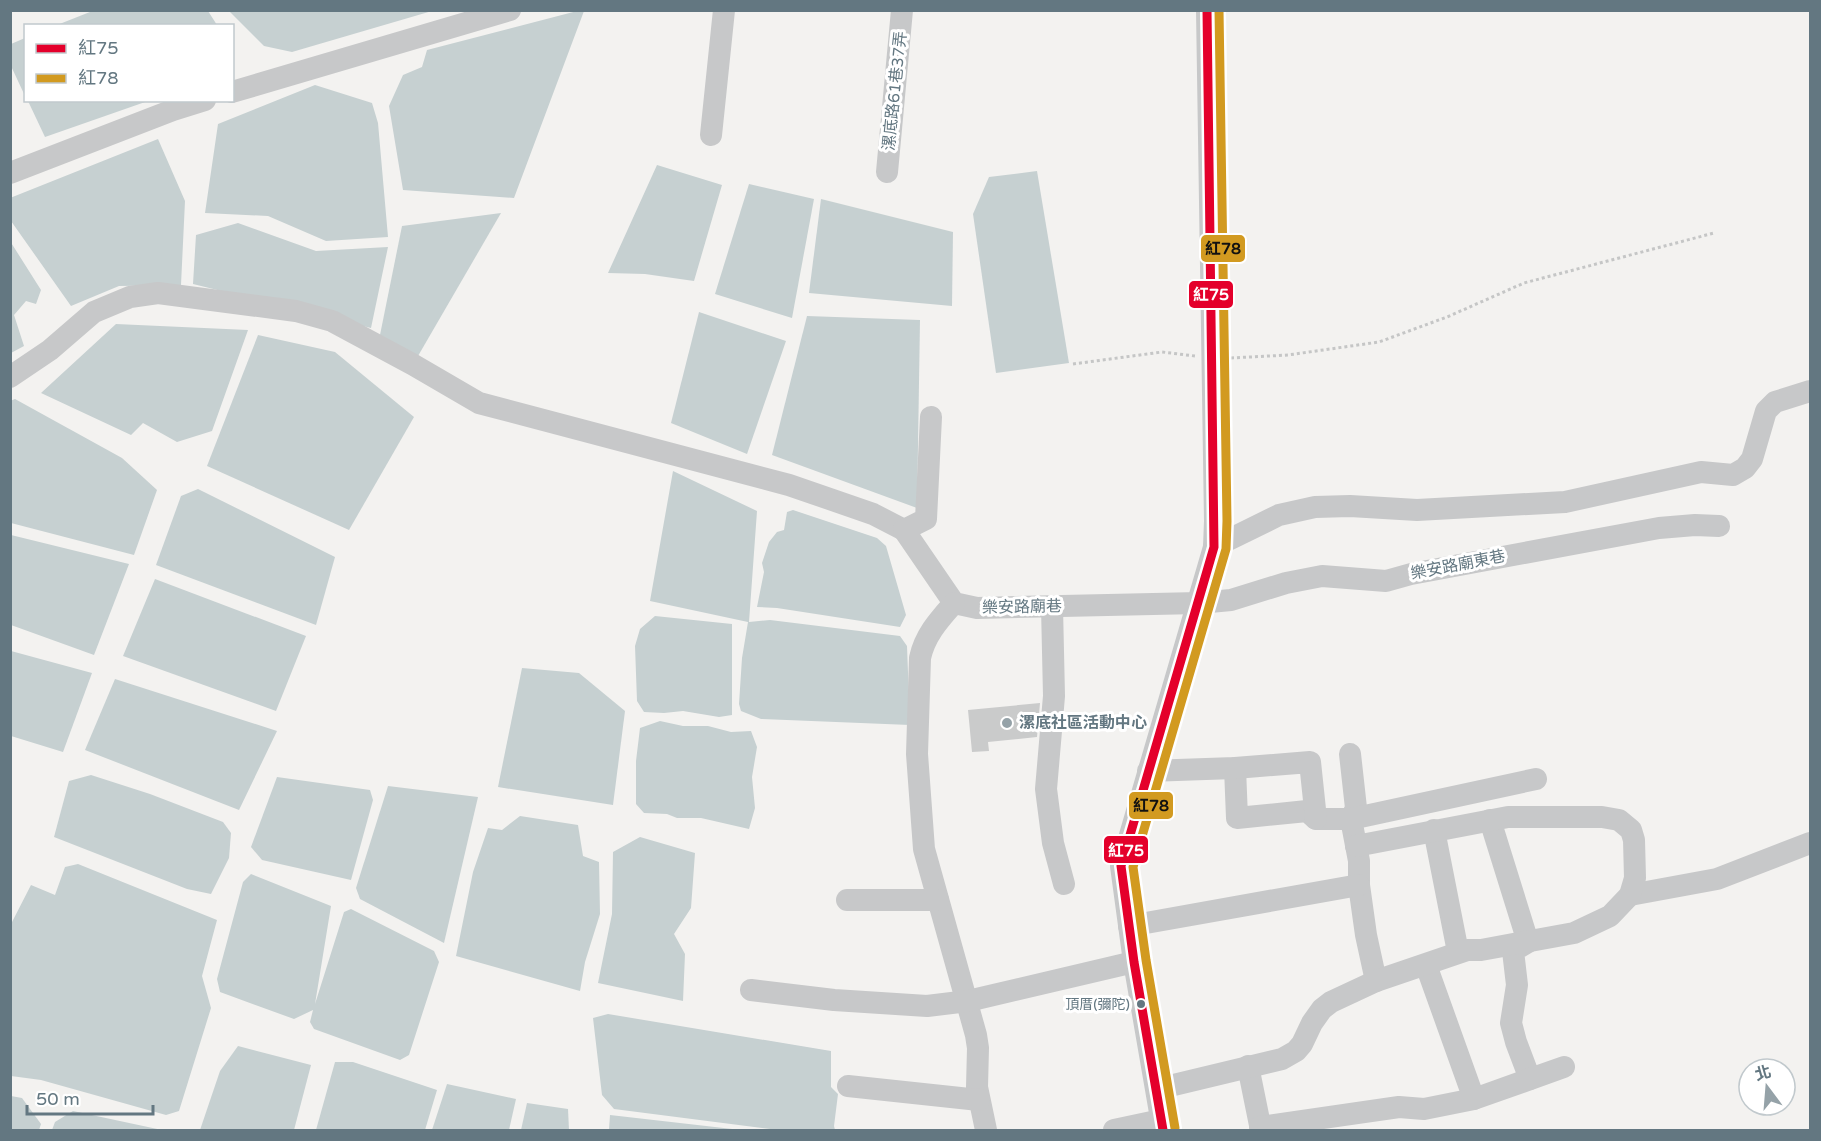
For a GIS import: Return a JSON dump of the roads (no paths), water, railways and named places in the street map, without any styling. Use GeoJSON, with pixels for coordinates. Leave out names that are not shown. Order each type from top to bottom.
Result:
{"type":"FeatureCollection","features":[{"type":"Feature","properties":{"kind":"street"},"geometry":{"type":"LineString","coordinates":[[234,91],[510,10]]}},
{"type":"Feature","properties":{"kind":"street"},"geometry":{"type":"LineString","coordinates":[[711,135],[724,10]]}},
{"type":"Feature","properties":{"kind":"street","name":"漯底路61巷37弄"},"geometry":{"type":"LineString","coordinates":[[887,172],[902,10]]}},
{"type":"Feature","properties":{"kind":"street"},"geometry":{"type":"LineString","coordinates":[[1113,1131],[1162,1125],[1134,962],[1121,866],[1214,547],[1207,10]]}},
{"type":"Feature","properties":{"kind":"street"},"geometry":{"type":"LineString","coordinates":[[10,173],[199,102]]}},
{"type":"Feature","properties":{"kind":"street"},"geometry":{"type":"LineString","coordinates":[[10,377],[50,350],[94,312],[130,297],[158,293],[296,311],[332,321],[479,403],[789,485],[873,514],[904,530],[954,603],[923,643],[920,658],[917,754],[924,849],[968,1001],[978,1048],[977,1087],[986,1131]]}},
{"type":"Feature","properties":{"kind":"street"},"geometry":{"type":"LineString","coordinates":[[1214,547],[1279,515],[1315,507],[1350,506],[1417,510],[1565,502],[1701,472],[1733,475],[1745,468],[1752,459],[1766,411],[1775,402],[1810,391]]}},
{"type":"Feature","properties":{"kind":"street"},"geometry":{"type":"LineString","coordinates":[[904,530],[926,519],[931,417]]}},
{"type":"Feature","properties":{"kind":"street","name":"樂安路廟東巷"},"geometry":{"type":"LineString","coordinates":[[1199,603],[1231,600],[1286,583],[1322,576],[1386,581],[1411,574],[1659,528],[1719,526]]}},
{"type":"Feature","properties":{"kind":"street","name":"樂安路廟巷"},"geometry":{"type":"LineString","coordinates":[[954,603],[976,608],[1199,603]]}},
{"type":"Feature","properties":{"kind":"street"},"geometry":{"type":"LineString","coordinates":[[1052,607],[1054,696],[1046,789],[1053,843],[1064,884]]}},
{"type":"Feature","properties":{"kind":"street"},"geometry":{"type":"LineString","coordinates":[[1350,754],[1356,808],[1351,819],[1359,861],[1359,885],[1364,925],[1376,981]]}},
{"type":"Feature","properties":{"kind":"street"},"geometry":{"type":"LineString","coordinates":[[1148,771],[1235,768],[1310,762],[1316,819]]}},
{"type":"Feature","properties":{"kind":"street"},"geometry":{"type":"LineString","coordinates":[[1235,768],[1238,818],[1307,811],[1316,819],[1351,819],[1536,779]]}},
{"type":"Feature","properties":{"kind":"street"},"geometry":{"type":"LineString","coordinates":[[1157,1089],[1282,1059],[1296,1051],[1302,1044],[1322,1009],[1331,1002],[1376,981],[1458,952],[1528,942],[1575,933],[1591,927],[1610,916],[1630,894],[1635,878],[1634,840],[1630,830],[1619,820],[1602,818],[1490,820],[1356,846]]}},
{"type":"Feature","properties":{"kind":"street"},"geometry":{"type":"LineString","coordinates":[[1490,820],[1528,942]]}},
{"type":"Feature","properties":{"kind":"street"},"geometry":{"type":"LineString","coordinates":[[1434,830],[1458,952]]}},
{"type":"Feature","properties":{"kind":"street"},"geometry":{"type":"LineString","coordinates":[[1630,894],[1717,879],[1810,843]]}},
{"type":"Feature","properties":{"kind":"street"},"geometry":{"type":"LineString","coordinates":[[1129,926],[1359,885]]}},
{"type":"Feature","properties":{"kind":"street"},"geometry":{"type":"LineString","coordinates":[[847,900],[938,900]]}},
{"type":"Feature","properties":{"kind":"street"},"geometry":{"type":"LineString","coordinates":[[1528,942],[1514,951],[1517,985],[1511,1023],[1530,1079]]}},
{"type":"Feature","properties":{"kind":"street"},"geometry":{"type":"LineString","coordinates":[[751,990],[834,1000],[927,1006],[968,1001],[1134,962]]}},
{"type":"Feature","properties":{"kind":"street"},"geometry":{"type":"LineString","coordinates":[[1426,965],[1474,1099]]}},
{"type":"Feature","properties":{"kind":"street"},"geometry":{"type":"LineString","coordinates":[[1248,1066],[1261,1129],[1399,1107],[1424,1109],[1474,1099],[1564,1067]]}},
{"type":"Feature","properties":{"kind":"street"},"geometry":{"type":"LineString","coordinates":[[849,1086],[979,1100]]}},
{"type":"Feature","properties":{"kind":"place","name":"漯底社區活動中心"},"geometry":{"type":"Point","coordinates":[1007,723]}},
{"type":"Feature","properties":{"kind":"place","name":"頂厝(彌陀)"},"geometry":{"type":"Point","coordinates":[1141,1004]}}]}
